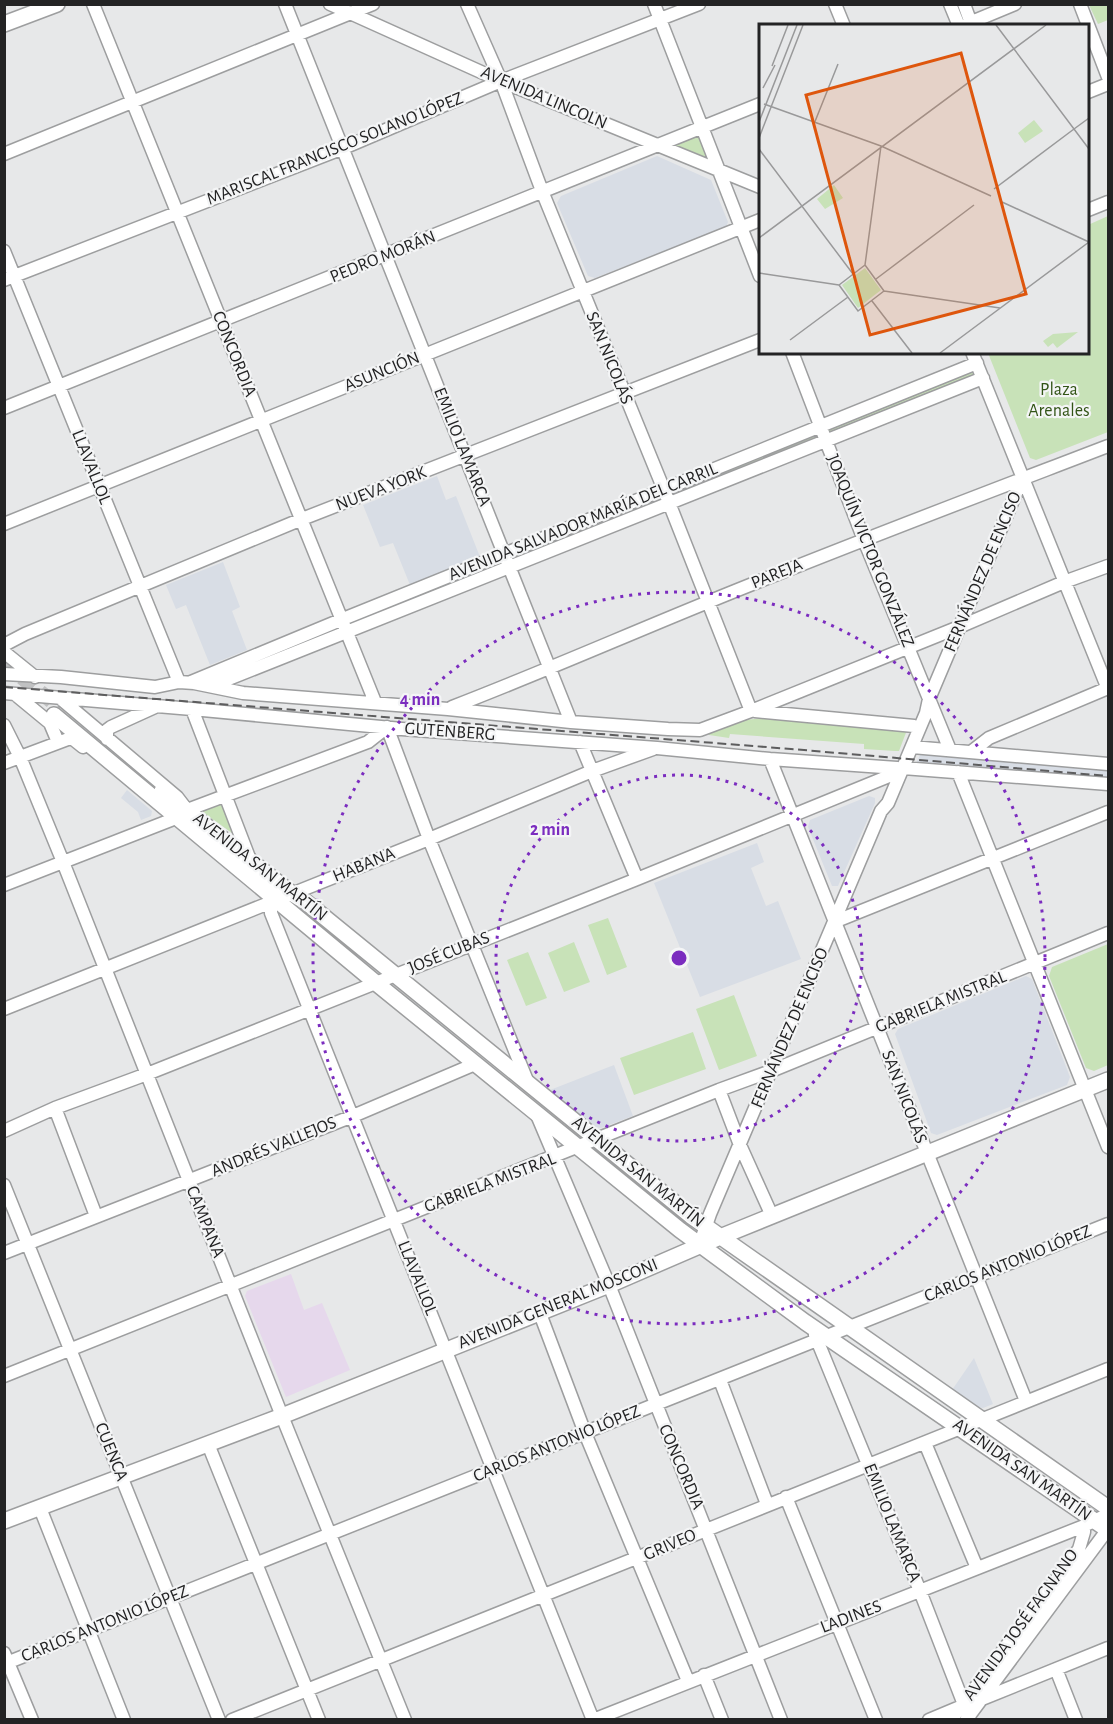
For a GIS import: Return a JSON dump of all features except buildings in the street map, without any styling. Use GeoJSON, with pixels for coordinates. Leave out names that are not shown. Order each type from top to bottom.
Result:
{"type":"FeatureCollection","features":[{"type":"Feature","properties":{"kind":"main road"},"geometry":{"type":"LineString","coordinates":[[4,24],[57,4]]}},
{"type":"Feature","properties":{"kind":"main road","name":"AVENIDA SAN MARTÍN"},"geometry":{"type":"LineString","coordinates":[[58,707],[291,893],[307,903],[706,1227],[1108,1508]]}},
{"type":"Feature","properties":{"kind":"main road","name":"AVENIDA SAN MARTÍN"},"geometry":{"type":"LineString","coordinates":[[58,707],[274,901],[699,1246],[818,1335],[962,1428],[1108,1530]]}},
{"type":"Feature","properties":{"kind":"main road","name":"AVENIDA GENERAL MOSCONI"},"geometry":{"type":"LineString","coordinates":[[4,1521],[282,1416],[539,1311],[609,1285],[771,1216],[1108,1080]]}},
{"type":"Feature","properties":{"kind":"street","name":"CONCORDIA"},"geometry":{"type":"LineString","coordinates":[[93,4],[375,702]]}},
{"type":"Feature","properties":{"kind":"street","name":"EMILIO LAMARCA"},"geometry":{"type":"LineString","coordinates":[[285,4],[571,722]]}},
{"type":"Feature","properties":{"kind":"street","name":"AVENIDA LINCOLN"},"geometry":{"type":"LineString","coordinates":[[330,4],[501,81],[759,188]]}},
{"type":"Feature","properties":{"kind":"street"},"geometry":{"type":"LineString","coordinates":[[4,154],[374,4]]}},
{"type":"Feature","properties":{"kind":"street","name":"SAN NICOLÁS"},"geometry":{"type":"LineString","coordinates":[[467,4],[501,81],[542,191],[670,503],[707,603],[751,711]]}},
{"type":"Feature","properties":{"kind":"street"},"geometry":{"type":"LineString","coordinates":[[654,4],[759,274]]}},
{"type":"Feature","properties":{"kind":"street","name":"MARISCAL FRANCISCO SOLANO LÓPEZ"},"geometry":{"type":"LineString","coordinates":[[9,278],[341,149],[501,81],[699,4]]}},
{"type":"Feature","properties":{"kind":"street"},"geometry":{"type":"LineString","coordinates":[[835,4],[843,24]]}},
{"type":"Feature","properties":{"kind":"street"},"geometry":{"type":"LineString","coordinates":[[950,4],[965,24]]}},
{"type":"Feature","properties":{"kind":"street"},"geometry":{"type":"LineString","coordinates":[[964,4],[966,24]]}},
{"type":"Feature","properties":{"kind":"street"},"geometry":{"type":"LineString","coordinates":[[968,24],[1015,4]]}},
{"type":"Feature","properties":{"kind":"street"},"geometry":{"type":"LineString","coordinates":[[1080,4],[1088,24]]}},
{"type":"Feature","properties":{"kind":"street"},"geometry":{"type":"LineString","coordinates":[[1089,27],[1108,77]]}},
{"type":"Feature","properties":{"kind":"street"},"geometry":{"type":"LineString","coordinates":[[1089,92],[1108,84]]}},
{"type":"Feature","properties":{"kind":"street","name":"PEDRO MORÁN"},"geometry":{"type":"LineString","coordinates":[[4,408],[759,104]]}},
{"type":"Feature","properties":{"kind":"street"},"geometry":{"type":"LineString","coordinates":[[1089,210],[1108,202]]}},
{"type":"Feature","properties":{"kind":"street","name":"ASUNCIÓN"},"geometry":{"type":"LineString","coordinates":[[4,524],[759,220]]}},
{"type":"Feature","properties":{"kind":"street","name":"LLAVALLOL"},"geometry":{"type":"LineString","coordinates":[[4,251],[9,278],[58,387],[140,587],[184,683]]}},
{"type":"Feature","properties":{"kind":"street","name":"NUEVA YORK"},"geometry":{"type":"LineString","coordinates":[[4,645],[24,634],[302,519],[466,457],[759,340]]}},
{"type":"Feature","properties":{"kind":"street","name":"JOAQUÍN VICTOR GONZÁLEZ"},"geometry":{"type":"LineString","coordinates":[[793,354],[864,540],[950,750]]}},
{"type":"Feature","properties":{"kind":"street"},"geometry":{"type":"LineString","coordinates":[[972,752],[989,738],[1108,688],[975,358]]}},
{"type":"Feature","properties":{"kind":"street","name":"AVENIDA SALVADOR MARÍA DEL CARRIL"},"geometry":{"type":"LineString","coordinates":[[184,683],[345,625],[508,559],[664,490],[821,428],[975,358]]}},
{"type":"Feature","properties":{"kind":"street","name":"AVENIDA SALVADOR MARÍA DEL CARRIL"},"geometry":{"type":"LineString","coordinates":[[508,559],[670,503],[983,378]]}},
{"type":"Feature","properties":{"kind":"street","name":"PAREJA"},"geometry":{"type":"LineString","coordinates":[[448,709],[864,540],[1108,446]]}},
{"type":"Feature","properties":{"kind":"street","name":"FERNÁNDEZ DE ENCISO"},"geometry":{"type":"LineString","coordinates":[[898,770],[914,726],[929,699],[1022,479]]}},
{"type":"Feature","properties":{"kind":"street"},"geometry":{"type":"LineString","coordinates":[[751,711],[1108,566]]}},
{"type":"Feature","properties":{"kind":"street","name":"AVENIDA SALVADOR MARÍA DEL CARRIL"},"geometry":{"type":"LineString","coordinates":[[211,686],[345,625]]}},
{"type":"Feature","properties":{"kind":"street"},"geometry":{"type":"LineString","coordinates":[[4,652],[35,677]]}},
{"type":"Feature","properties":{"kind":"street","name":"GUTENBERG"},"geometry":{"type":"LineString","coordinates":[[4,674],[155,687],[184,683],[243,693],[375,702],[571,722],[686,730],[700,730],[751,711]]}},
{"type":"Feature","properties":{"kind":"street"},"geometry":{"type":"LineString","coordinates":[[4,763],[58,742],[50,723],[10,694]]}},
{"type":"Feature","properties":{"kind":"street","name":"GUTENBERG"},"geometry":{"type":"LineString","coordinates":[[10,694],[58,707],[157,706],[898,770],[958,772],[1108,784]]}},
{"type":"Feature","properties":{"kind":"street","name":"FERNÁNDEZ DE ENCISO"},"geometry":{"type":"LineString","coordinates":[[699,1246],[881,811],[882,801],[912,747],[926,713],[929,699]]}},
{"type":"Feature","properties":{"kind":"street"},"geometry":{"type":"LineString","coordinates":[[107,739],[107,730],[111,727],[157,706]]}},
{"type":"Feature","properties":{"kind":"street","name":"AVENIDA SAN MARTÍN"},"geometry":{"type":"LineString","coordinates":[[58,707],[107,739],[177,797],[187,810]]}},
{"type":"Feature","properties":{"kind":"street"},"geometry":{"type":"LineString","coordinates":[[192,709],[250,860]]}},
{"type":"Feature","properties":{"kind":"street"},"geometry":{"type":"LineString","coordinates":[[751,711],[914,726]]}},
{"type":"Feature","properties":{"kind":"street","name":"CAMPANA"},"geometry":{"type":"LineString","coordinates":[[4,724],[63,862],[188,1181],[405,1719]]}},
{"type":"Feature","properties":{"kind":"street"},"geometry":{"type":"LineString","coordinates":[[187,810],[368,742],[387,727],[429,839],[528,1084]]}},
{"type":"Feature","properties":{"kind":"street","name":"AVENIDA SAN MARTÍN"},"geometry":{"type":"LineString","coordinates":[[58,742],[68,739],[78,742],[171,820],[198,834]]}},
{"type":"Feature","properties":{"kind":"street"},"geometry":{"type":"LineString","coordinates":[[580,742],[637,879]]}},
{"type":"Feature","properties":{"kind":"street"},"geometry":{"type":"LineString","coordinates":[[912,747],[1108,764]]}},
{"type":"Feature","properties":{"kind":"street","name":"HABANA"},"geometry":{"type":"LineString","coordinates":[[4,1009],[429,839],[592,771],[657,748]]}},
{"type":"Feature","properties":{"kind":"street","name":"SAN NICOLÁS"},"geometry":{"type":"LineString","coordinates":[[770,759],[1026,1401]]}},
{"type":"Feature","properties":{"kind":"street","name":"JOSÉ CUBAS"},"geometry":{"type":"LineString","coordinates":[[4,1131],[55,1108],[147,1074],[637,879],[793,816],[898,770]]}},
{"type":"Feature","properties":{"kind":"street"},"geometry":{"type":"LineString","coordinates":[[958,772],[1108,1148]]}},
{"type":"Feature","properties":{"kind":"street"},"geometry":{"type":"LineString","coordinates":[[834,922],[1108,812]]}},
{"type":"Feature","properties":{"kind":"street"},"geometry":{"type":"LineString","coordinates":[[4,885],[171,820]]}},
{"type":"Feature","properties":{"kind":"street","name":"LLAVALLOL"},"geometry":{"type":"LineString","coordinates":[[274,901],[271,913],[593,1719]]}},
{"type":"Feature","properties":{"kind":"street","name":"GABRIELA MISTRAL"},"geometry":{"type":"LineString","coordinates":[[4,1376],[719,1090],[878,1029],[1108,933]]}},
{"type":"Feature","properties":{"kind":"street","name":"ANDRÉS VALLEJOS"},"geometry":{"type":"LineString","coordinates":[[4,1253],[352,1116],[475,1064]]}},
{"type":"Feature","properties":{"kind":"street"},"geometry":{"type":"LineString","coordinates":[[719,1090],[771,1216]]}},
{"type":"Feature","properties":{"kind":"street"},"geometry":{"type":"LineString","coordinates":[[55,1108],[96,1216]]}},
{"type":"Feature","properties":{"kind":"street","name":"CONCORDIA"},"geometry":{"type":"LineString","coordinates":[[537,1115],[609,1285],[781,1719]]}},
{"type":"Feature","properties":{"kind":"street","name":"CUENCA"},"geometry":{"type":"LineString","coordinates":[[4,1185],[219,1719]]}},
{"type":"Feature","properties":{"kind":"street","name":"CARLOS ANTONIO LÓPEZ"},"geometry":{"type":"LineString","coordinates":[[6,1660],[171,1598],[720,1380],[818,1335],[847,1327],[1108,1224]]}},
{"type":"Feature","properties":{"kind":"street"},"geometry":{"type":"LineString","coordinates":[[539,1311],[585,1433],[688,1681]]}},
{"type":"Feature","properties":{"kind":"street","name":"EMILIO LAMARCA"},"geometry":{"type":"LineString","coordinates":[[818,1335],[966,1712]]}},
{"type":"Feature","properties":{"kind":"street","name":"GRIVEO"},"geometry":{"type":"LineString","coordinates":[[232,1719],[1108,1369]]}},
{"type":"Feature","properties":{"kind":"street"},"geometry":{"type":"LineString","coordinates":[[720,1380],[767,1504]]}},
{"type":"Feature","properties":{"kind":"street"},"geometry":{"type":"LineString","coordinates":[[924,1443],[977,1568]]}},
{"type":"Feature","properties":{"kind":"street"},"geometry":{"type":"LineString","coordinates":[[208,1444],[319,1719]]}},
{"type":"Feature","properties":{"kind":"street"},"geometry":{"type":"LineString","coordinates":[[786,1497],[876,1719]]}},
{"type":"Feature","properties":{"kind":"street"},"geometry":{"type":"LineString","coordinates":[[40,1508],[124,1719]]}},
{"type":"Feature","properties":{"kind":"street","name":"LADINES"},"geometry":{"type":"LineString","coordinates":[[593,1719],[1096,1520]]}},
{"type":"Feature","properties":{"kind":"street","name":"AVENIDA JOSÉ FAGNANO"},"geometry":{"type":"LineString","coordinates":[[966,1712],[1078,1549],[1084,1532],[1096,1520]]}},
{"type":"Feature","properties":{"kind":"street","name":"AVENIDA JOSÉ FAGNANO"},"geometry":{"type":"LineString","coordinates":[[951,1719],[966,1712],[981,1700],[1108,1530]]}},
{"type":"Feature","properties":{"kind":"street"},"geometry":{"type":"LineString","coordinates":[[981,1700],[1108,1648]]}},
{"type":"Feature","properties":{"kind":"street"},"geometry":{"type":"LineString","coordinates":[[6,1660],[32,1719]]}},
{"type":"Feature","properties":{"kind":"street"},"geometry":{"type":"LineString","coordinates":[[1056,1669],[1076,1719]]}},
{"type":"Feature","properties":{"kind":"street"},"geometry":{"type":"LineString","coordinates":[[704,1674],[722,1719]]}},
{"type":"Feature","properties":{"kind":"street"},"geometry":{"type":"LineString","coordinates":[[929,1719],[966,1712]]}},
{"type":"Feature","properties":{"kind":"shaded area"},"geometry":{"type":"Polygon","coordinates":[[[657,156],[711,180],[728,222],[726,227],[595,278],[588,276],[557,203],[561,196],[657,156]]]}},
{"type":"Feature","properties":{"kind":"shaded area"},"geometry":{"type":"Polygon","coordinates":[[[437,476],[446,500],[456,496],[480,557],[410,585],[393,543],[380,547],[363,505],[437,476]]]}},
{"type":"Feature","properties":{"kind":"shaded area"},"geometry":{"type":"Polygon","coordinates":[[[223,562],[240,607],[232,611],[247,650],[210,665],[186,605],[176,609],[166,585],[223,562]]]}},
{"type":"Feature","properties":{"kind":"shaded area"},"geometry":{"type":"Polygon","coordinates":[[[921,753],[1108,768],[1108,780],[916,763],[921,753]]]}},
{"type":"Feature","properties":{"kind":"shaded area"},"geometry":{"type":"Polygon","coordinates":[[[127,790],[152,811],[151,816],[141,820],[138,812],[121,798],[127,790]]]}},
{"type":"Feature","properties":{"kind":"shaded area"},"geometry":{"type":"Polygon","coordinates":[[[869,796],[875,798],[875,803],[838,886],[832,886],[808,827],[810,820],[869,796]]]}},
{"type":"Feature","properties":{"kind":"shaded area"},"geometry":{"type":"Polygon","coordinates":[[[757,843],[764,862],[751,868],[766,906],[778,901],[801,959],[700,997],[654,883],[757,843]]]}},
{"type":"Feature","properties":{"kind":"shaded area"},"geometry":{"type":"Polygon","coordinates":[[[1026,976],[1032,979],[1070,1077],[1067,1085],[937,1135],[931,1133],[895,1034],[898,1029],[1026,976]]]}},
{"type":"Feature","properties":{"kind":"shaded area"},"geometry":{"type":"Polygon","coordinates":[[[614,1065],[633,1116],[601,1128],[594,1127],[550,1090],[614,1065]]]}},
{"type":"Feature","properties":{"kind":"shaded area"},"geometry":{"type":"Polygon","coordinates":[[[291,1274],[304,1310],[322,1303],[350,1370],[286,1397],[245,1296],[247,1291],[291,1274]]]}},
{"type":"Feature","properties":{"kind":"shaded area"},"geometry":{"type":"Polygon","coordinates":[[[974,1358],[993,1404],[983,1408],[952,1390],[974,1358]]]}},
{"type":"Feature","properties":{"kind":"green space"},"geometry":{"type":"Polygon","coordinates":[[[1089,5],[1108,5],[1108,20],[1098,24],[1089,5]]]}},
{"type":"Feature","properties":{"kind":"green space"},"geometry":{"type":"Polygon","coordinates":[[[701,128],[718,170],[659,145],[701,128]]]}},
{"type":"Feature","properties":{"kind":"green space","name":"Plaza Arenales"},"geometry":{"type":"Polygon","coordinates":[[[1108,216],[1108,432],[1036,460],[1030,458],[988,354],[1089,354],[1089,225],[1108,216]]]}},
{"type":"Feature","properties":{"kind":"green space"},"geometry":{"type":"Polygon","coordinates":[[[977,363],[983,378],[239,674],[235,664],[977,363]]]}},
{"type":"Feature","properties":{"kind":"green space"},"geometry":{"type":"Polygon","coordinates":[[[765,718],[907,730],[899,751],[864,749],[864,744],[730,734],[729,738],[709,735],[709,732],[745,720],[765,718]]]}},
{"type":"Feature","properties":{"kind":"green space"},"geometry":{"type":"Polygon","coordinates":[[[218,803],[223,807],[232,833],[198,809],[218,803]]]}},
{"type":"Feature","properties":{"kind":"green space"},"geometry":{"type":"Polygon","coordinates":[[[608,918],[627,967],[607,975],[588,925],[608,918]]]}},
{"type":"Feature","properties":{"kind":"green space"},"geometry":{"type":"Polygon","coordinates":[[[574,942],[590,982],[564,992],[548,953],[574,942]]]}},
{"type":"Feature","properties":{"kind":"green space"},"geometry":{"type":"Polygon","coordinates":[[[1108,944],[1108,1065],[1094,1071],[1086,1068],[1049,976],[1052,967],[1108,944]]]}},
{"type":"Feature","properties":{"kind":"green space"},"geometry":{"type":"Polygon","coordinates":[[[528,952],[547,998],[526,1006],[507,960],[528,952]]]}},
{"type":"Feature","properties":{"kind":"green space"},"geometry":{"type":"Polygon","coordinates":[[[734,995],[757,1056],[719,1070],[696,1009],[734,995]]]}},
{"type":"Feature","properties":{"kind":"green space"},"geometry":{"type":"Polygon","coordinates":[[[693,1032],[706,1069],[634,1095],[620,1058],[693,1032]]]}},
{"type":"Feature","properties":{"kind":"tunnel"},"geometry":{"type":"LineString","coordinates":[[4,663],[60,708]]}},
{"type":"Feature","properties":{"kind":"railway"},"geometry":{"type":"LineString","coordinates":[[4,687],[1108,776]]}}]}
